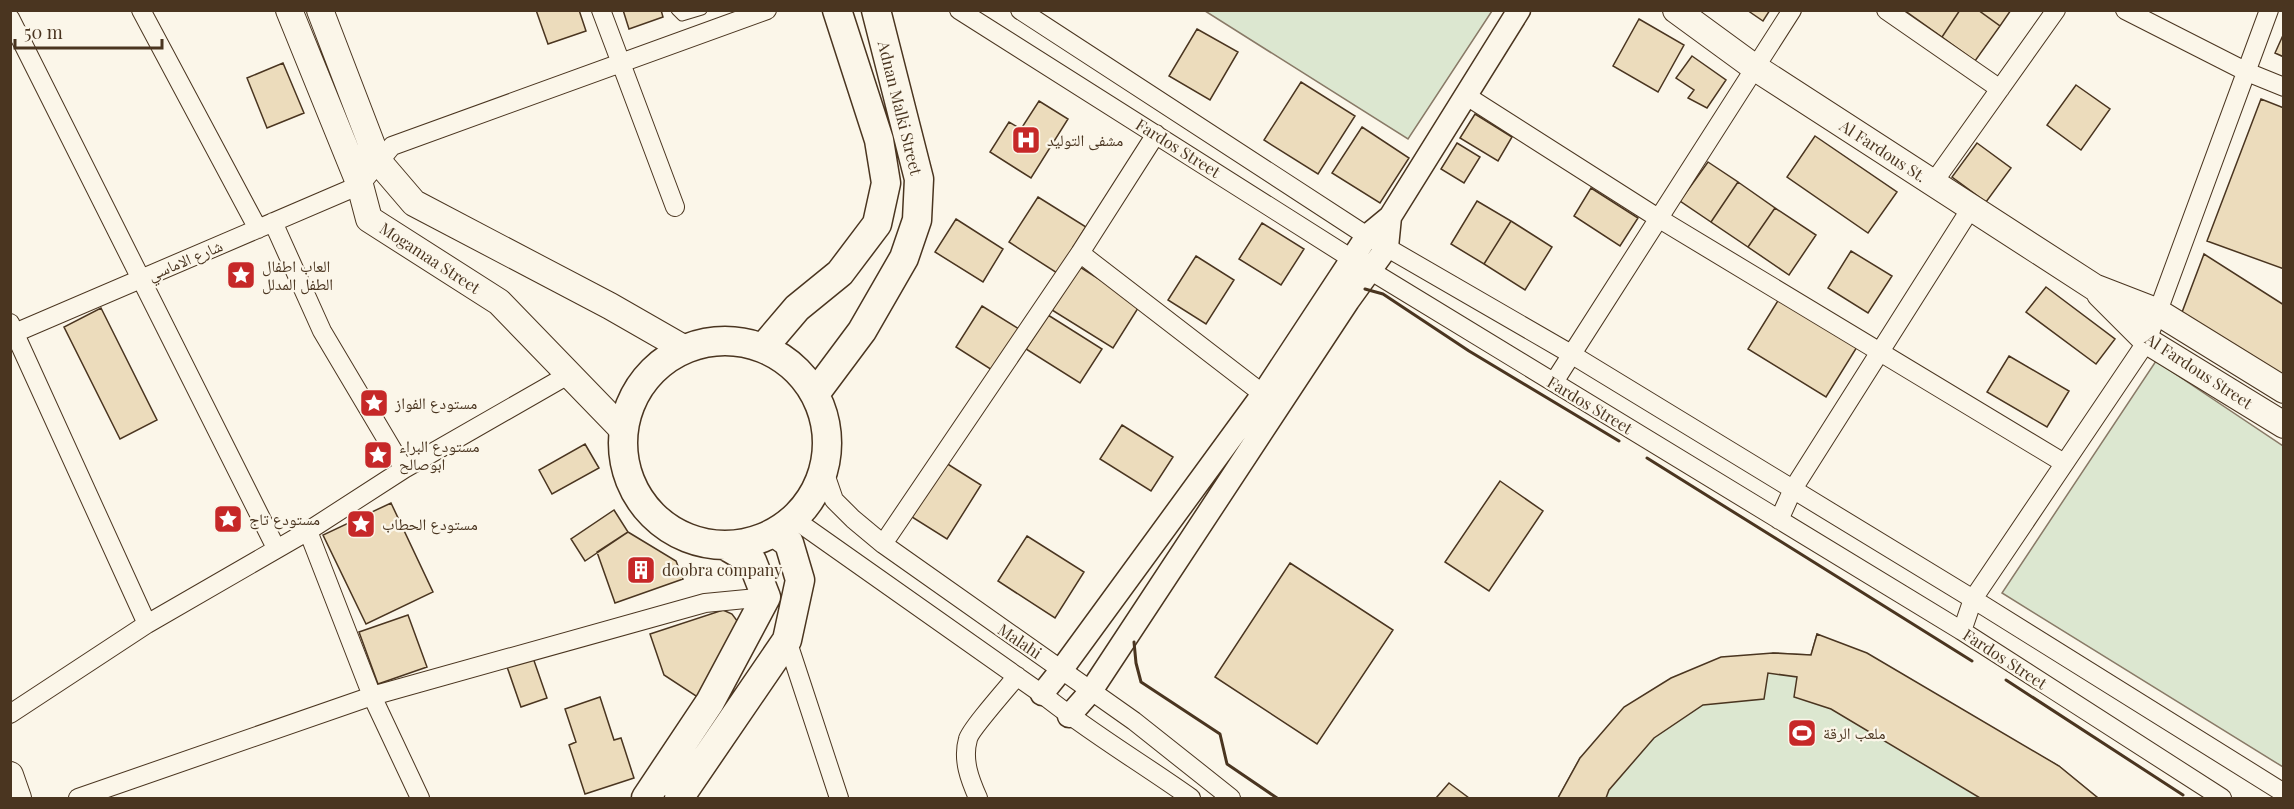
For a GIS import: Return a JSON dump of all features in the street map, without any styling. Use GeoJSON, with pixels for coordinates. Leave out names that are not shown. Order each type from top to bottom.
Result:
{"type":"FeatureCollection","features":[{"type":"Feature","properties":{"kind":"main road","name":"Mogamaa Street"},"geometry":{"type":"LineString","coordinates":[[289,10],[360,184],[369,219],[499,302],[623,429]]}},
{"type":"Feature","properties":{"kind":"main road"},"geometry":{"type":"LineString","coordinates":[[320,10],[378,161],[414,203],[610,306],[685,349]]}},
{"type":"Feature","properties":{"kind":"main road","name":"Adnan Malki Street"},"geometry":{"type":"LineString","coordinates":[[763,348],[797,308],[840,273],[877,224],[886,183],[879,140],[837,10]]}},
{"type":"Feature","properties":{"kind":"main road","name":"Adnan Malki Street"},"geometry":{"type":"LineString","coordinates":[[815,394],[862,331],[904,258],[917,220],[919,179],[876,10]]}},
{"type":"Feature","properties":{"kind":"main road","name":"Al Fardous St."},"geometry":{"type":"LineString","coordinates":[[1676,10],[1754,67],[2094,287]]}},
{"type":"Feature","properties":{"kind":"main road","name":"Al Fardous Street"},"geometry":{"type":"LineString","coordinates":[[2094,287],[2156,311],[2283,390]]}},
{"type":"Feature","properties":{"kind":"main road","name":"Al Fardous Street"},"geometry":{"type":"LineString","coordinates":[[2094,287],[2147,341],[2283,425]]}},
{"type":"Feature","properties":{"kind":"main road"},"geometry":{"type":"LineString","coordinates":[[710,342],[737,342],[763,348],[784,359],[801,375],[815,394],[825,418],[828,445],[824,471],[812,497],[784,526],[750,543],[728,547],[695,542],[669,530],[647,510],[631,486],[623,459],[623,429],[630,404],[643,381],[662,362],[685,349],[710,342]]}},
{"type":"Feature","properties":{"kind":"main road"},"geometry":{"type":"LineString","coordinates":[[682,797],[788,640],[800,580],[784,526]]}},
{"type":"Feature","properties":{"kind":"main road"},"geometry":{"type":"LineString","coordinates":[[645,795],[710,702],[766,597],[752,561],[728,547]]}},
{"type":"Feature","properties":{"kind":"main road"},"geometry":{"type":"LineString","coordinates":[[710,702],[735,717]]}},
{"type":"Feature","properties":{"kind":"main road"},"geometry":{"type":"LineString","coordinates":[[11,777],[18,798]]}},
{"type":"Feature","properties":{"kind":"street"},"geometry":{"type":"LineString","coordinates":[[141,10],[266,225],[322,331],[404,469]]}},
{"type":"Feature","properties":{"kind":"street"},"geometry":{"type":"LineString","coordinates":[[601,10],[675,207]]}},
{"type":"Feature","properties":{"kind":"street"},"geometry":{"type":"LineString","coordinates":[[360,184],[392,146],[767,10]]}},
{"type":"Feature","properties":{"kind":"street","name":"Fardos Street"},"geometry":{"type":"LineString","coordinates":[[959,10],[1362,265],[1962,631],[2222,798]]}},
{"type":"Feature","properties":{"kind":"street","name":"Fardos Street"},"geometry":{"type":"LineString","coordinates":[[1020,10],[1367,236],[1571,354],[1973,599],[2283,793]]}},
{"type":"Feature","properties":{"kind":"street"},"geometry":{"type":"LineString","coordinates":[[1069,716],[1091,691],[1348,301],[1362,265],[1367,236],[1390,217],[1520,10]]}},
{"type":"Feature","properties":{"kind":"street"},"geometry":{"type":"LineString","coordinates":[[1554,382],[1792,10]]}},
{"type":"Feature","properties":{"kind":"street"},"geometry":{"type":"LineString","coordinates":[[1886,10],[2000,89]]}},
{"type":"Feature","properties":{"kind":"street"},"geometry":{"type":"LineString","coordinates":[[1932,183],[2056,10]]}},
{"type":"Feature","properties":{"kind":"street"},"geometry":{"type":"LineString","coordinates":[[2125,10],[2247,72],[2283,87]]}},
{"type":"Feature","properties":{"kind":"street"},"geometry":{"type":"LineString","coordinates":[[1962,631],[1973,599],[2147,341],[2156,311],[2247,72],[2268,10]]}},
{"type":"Feature","properties":{"kind":"street"},"geometry":{"type":"LineString","coordinates":[[10,18],[276,548]]}},
{"type":"Feature","properties":{"kind":"street"},"geometry":{"type":"LineString","coordinates":[[1465,95],[1658,218],[2064,463]]}},
{"type":"Feature","properties":{"kind":"street"},"geometry":{"type":"LineString","coordinates":[[883,544],[1080,253],[1156,134]]}},
{"type":"Feature","properties":{"kind":"street","name":"شارع الاماسي"},"geometry":{"type":"LineString","coordinates":[[12,330],[142,278],[360,184]]}},
{"type":"Feature","properties":{"kind":"street"},"geometry":{"type":"LineString","coordinates":[[1779,520],[1793,489],[1971,208]]}},
{"type":"Feature","properties":{"kind":"street"},"geometry":{"type":"LineString","coordinates":[[1041,694],[1062,669],[1263,394],[1335,282],[1387,247],[1390,217]]}},
{"type":"Feature","properties":{"kind":"street"},"geometry":{"type":"LineString","coordinates":[[1080,253],[1263,394]]}},
{"type":"Feature","properties":{"kind":"street"},"geometry":{"type":"LineString","coordinates":[[12,330],[147,624]]}},
{"type":"Feature","properties":{"kind":"street"},"geometry":{"type":"LineString","coordinates":[[10,714],[147,624],[308,531],[404,469],[568,375]]}},
{"type":"Feature","properties":{"kind":"street","name":"Malahi"},"geometry":{"type":"LineString","coordinates":[[824,471],[834,500],[883,544],[1134,721],[1231,798]]}},
{"type":"Feature","properties":{"kind":"street","name":"Malahi"},"geometry":{"type":"LineString","coordinates":[[784,526],[1017,676],[1069,716],[1161,776],[1182,796]]}},
{"type":"Feature","properties":{"kind":"street"},"geometry":{"type":"LineString","coordinates":[[308,531],[372,696],[420,798]]}},
{"type":"Feature","properties":{"kind":"street"},"geometry":{"type":"LineString","coordinates":[[78,798],[372,696],[705,603],[766,597]]}},
{"type":"Feature","properties":{"kind":"street"},"geometry":{"type":"LineString","coordinates":[[788,640],[839,798]]}},
{"type":"Feature","properties":{"kind":"street"},"geometry":{"type":"LineString","coordinates":[[978,798],[970,779],[966,760],[968,737],[1017,676]]}},
{"type":"Feature","properties":{"kind":"lane"},"geometry":{"type":"LineString","coordinates":[[676,10],[682,16],[686,16],[702,10]]}},
{"type":"Feature","properties":{"kind":"green space"},"geometry":{"type":"Polygon","coordinates":[[[1205,11],[1492,11],[1408,139],[1205,11]]]}},
{"type":"Feature","properties":{"kind":"green space"},"geometry":{"type":"Polygon","coordinates":[[[2156,361],[2283,446],[2283,767],[2002,593],[2156,361]]]}},
{"type":"Feature","properties":{"kind":"green space","name":"ملعب الرقة"},"geometry":{"type":"Polygon","coordinates":[[[1817,634],[2059,766],[2098,798],[1558,798],[1580,758],[1773,653],[1811,655],[1817,634]]]}},
{"type":"Feature","properties":{"kind":"building"},"geometry":{"type":"Polygon","coordinates":[[[536,10],[579,10],[586,31],[548,44],[536,10]]]}},
{"type":"Feature","properties":{"kind":"building"},"geometry":{"type":"Polygon","coordinates":[[[623,10],[661,10],[663,17],[629,29],[623,10]]]}},
{"type":"Feature","properties":{"kind":"building"},"geometry":{"type":"Polygon","coordinates":[[[1747,10],[1770,10],[1763,21],[1747,10]]]}},
{"type":"Feature","properties":{"kind":"building"},"geometry":{"type":"Polygon","coordinates":[[[1904,10],[1960,10],[1942,37],[1904,10]]]}},
{"type":"Feature","properties":{"kind":"building"},"geometry":{"type":"Polygon","coordinates":[[[1960,10],[1978,10],[2000,26],[1975,61],[1942,37],[1960,10]]]}},
{"type":"Feature","properties":{"kind":"building"},"geometry":{"type":"Polygon","coordinates":[[[1978,10],[2011,10],[2000,26],[1978,10]]]}},
{"type":"Feature","properties":{"kind":"building"},"geometry":{"type":"Polygon","coordinates":[[[1639,19],[1684,45],[1658,92],[1613,66],[1639,19]]]}},
{"type":"Feature","properties":{"kind":"building"},"geometry":{"type":"Polygon","coordinates":[[[1197,29],[1238,52],[1210,100],[1169,76],[1197,29]]]}},
{"type":"Feature","properties":{"kind":"building"},"geometry":{"type":"Polygon","coordinates":[[[2284,33],[2284,57],[2275,53],[2284,33]]]}},
{"type":"Feature","properties":{"kind":"building"},"geometry":{"type":"Polygon","coordinates":[[[1692,56],[1726,80],[1707,108],[1688,98],[1694,90],[1676,78],[1692,56]]]}},
{"type":"Feature","properties":{"kind":"building"},"geometry":{"type":"Polygon","coordinates":[[[283,63],[304,113],[267,128],[247,78],[283,63]]]}},
{"type":"Feature","properties":{"kind":"building"},"geometry":{"type":"Polygon","coordinates":[[[1301,82],[1355,116],[1318,174],[1264,140],[1301,82]]]}},
{"type":"Feature","properties":{"kind":"building"},"geometry":{"type":"Polygon","coordinates":[[[2076,85],[2110,109],[2081,150],[2047,125],[2076,85]]]}},
{"type":"Feature","properties":{"kind":"building"},"geometry":{"type":"Polygon","coordinates":[[[2261,99],[2284,108],[2284,269],[2207,241],[2261,99]]]}},
{"type":"Feature","properties":{"kind":"building","name":"مشفى التوليد"},"geometry":{"type":"Polygon","coordinates":[[[1039,101],[1068,119],[1031,178],[990,152],[1009,122],[1021,129],[1039,101]]]}},
{"type":"Feature","properties":{"kind":"building"},"geometry":{"type":"Polygon","coordinates":[[[1475,114],[1512,137],[1498,161],[1460,138],[1475,114]]]}},
{"type":"Feature","properties":{"kind":"building"},"geometry":{"type":"Polygon","coordinates":[[[1362,127],[1409,158],[1380,203],[1332,173],[1362,127]]]}},
{"type":"Feature","properties":{"kind":"building"},"geometry":{"type":"Polygon","coordinates":[[[1815,136],[1897,192],[1868,233],[1787,177],[1815,136]]]}},
{"type":"Feature","properties":{"kind":"building"},"geometry":{"type":"Polygon","coordinates":[[[1457,143],[1480,157],[1464,183],[1441,169],[1457,143]]]}},
{"type":"Feature","properties":{"kind":"building"},"geometry":{"type":"Polygon","coordinates":[[[1977,143],[2011,168],[1986,202],[1952,177],[1977,143]]]}},
{"type":"Feature","properties":{"kind":"building"},"geometry":{"type":"Polygon","coordinates":[[[1708,162],[1738,182],[1711,222],[1680,201],[1708,162]]]}},
{"type":"Feature","properties":{"kind":"building"},"geometry":{"type":"Polygon","coordinates":[[[1738,182],[1775,208],[1748,247],[1711,222],[1738,182]]]}},
{"type":"Feature","properties":{"kind":"building"},"geometry":{"type":"Polygon","coordinates":[[[1591,188],[1638,218],[1620,246],[1574,216],[1591,188]]]}},
{"type":"Feature","properties":{"kind":"building"},"geometry":{"type":"Polygon","coordinates":[[[1038,197],[1086,227],[1057,273],[1009,242],[1038,197]]]}},
{"type":"Feature","properties":{"kind":"building"},"geometry":{"type":"Polygon","coordinates":[[[1477,201],[1511,221],[1484,264],[1451,244],[1477,201]]]}},
{"type":"Feature","properties":{"kind":"building"},"geometry":{"type":"Polygon","coordinates":[[[1775,208],[1816,235],[1789,275],[1748,247],[1775,208]]]}},
{"type":"Feature","properties":{"kind":"building"},"geometry":{"type":"Polygon","coordinates":[[[956,219],[1003,249],[983,282],[935,252],[956,219]]]}},
{"type":"Feature","properties":{"kind":"building"},"geometry":{"type":"Polygon","coordinates":[[[1511,221],[1552,247],[1525,290],[1484,264],[1511,221]]]}},
{"type":"Feature","properties":{"kind":"building"},"geometry":{"type":"Polygon","coordinates":[[[1262,223],[1304,249],[1281,285],[1239,259],[1262,223]]]}},
{"type":"Feature","properties":{"kind":"building"},"geometry":{"type":"Polygon","coordinates":[[[1851,251],[1892,276],[1868,313],[1828,288],[1851,251]]]}},
{"type":"Feature","properties":{"kind":"building"},"geometry":{"type":"Polygon","coordinates":[[[2204,254],[2284,305],[2284,374],[2281,378],[2181,315],[2204,254]]]}},
{"type":"Feature","properties":{"kind":"building"},"geometry":{"type":"Polygon","coordinates":[[[1196,256],[1234,280],[1206,324],[1168,300],[1196,256]]]}},
{"type":"Feature","properties":{"kind":"building"},"geometry":{"type":"Polygon","coordinates":[[[1080,267],[1140,305],[1113,348],[1052,310],[1080,267]]]}},
{"type":"Feature","properties":{"kind":"building"},"geometry":{"type":"Polygon","coordinates":[[[2046,287],[2115,339],[2096,364],[2026,312],[2046,287]]]}},
{"type":"Feature","properties":{"kind":"building"},"geometry":{"type":"Polygon","coordinates":[[[1779,299],[1857,347],[1826,397],[1748,349],[1779,299]]]}},
{"type":"Feature","properties":{"kind":"building"},"geometry":{"type":"Polygon","coordinates":[[[982,306],[1019,329],[992,370],[956,347],[982,306]]]}},
{"type":"Feature","properties":{"kind":"building"},"geometry":{"type":"Polygon","coordinates":[[[101,308],[157,420],[120,439],[64,327],[101,308]]]}},
{"type":"Feature","properties":{"kind":"building"},"geometry":{"type":"Polygon","coordinates":[[[1048,315],[1102,349],[1080,383],[1026,349],[1048,315]]]}},
{"type":"Feature","properties":{"kind":"building"},"geometry":{"type":"Polygon","coordinates":[[[2009,356],[2069,391],[2047,427],[1987,392],[2009,356]]]}},
{"type":"Feature","properties":{"kind":"building"},"geometry":{"type":"Polygon","coordinates":[[[1122,425],[1173,457],[1151,491],[1100,459],[1122,425]]]}},
{"type":"Feature","properties":{"kind":"building"},"geometry":{"type":"Polygon","coordinates":[[[585,444],[599,468],[552,494],[539,470],[585,444]]]}},
{"type":"Feature","properties":{"kind":"building"},"geometry":{"type":"Polygon","coordinates":[[[946,463],[981,485],[947,539],[912,517],[946,463]]]}},
{"type":"Feature","properties":{"kind":"building"},"geometry":{"type":"Polygon","coordinates":[[[1500,481],[1543,511],[1489,591],[1445,562],[1500,481]]]}},
{"type":"Feature","properties":{"kind":"building"},"geometry":{"type":"Polygon","coordinates":[[[391,503],[433,592],[366,624],[323,535],[391,503]]]}},
{"type":"Feature","properties":{"kind":"building"},"geometry":{"type":"Polygon","coordinates":[[[614,510],[628,532],[585,561],[571,539],[614,510]]]}},
{"type":"Feature","properties":{"kind":"building","name":"doobra company"},"geometry":{"type":"Polygon","coordinates":[[[628,532],[676,561],[683,579],[615,603],[597,552],[628,532]]]}},
{"type":"Feature","properties":{"kind":"building"},"geometry":{"type":"Polygon","coordinates":[[[1027,536],[1084,572],[1055,618],[998,581],[1027,536]]]}},
{"type":"Feature","properties":{"kind":"building"},"geometry":{"type":"Polygon","coordinates":[[[1290,563],[1393,630],[1317,744],[1215,677],[1290,563]]]}},
{"type":"Feature","properties":{"kind":"building"},"geometry":{"type":"Polygon","coordinates":[[[723,610],[732,614],[738,622],[699,698],[664,675],[650,634],[723,610]]]}},
{"type":"Feature","properties":{"kind":"building"},"geometry":{"type":"Polygon","coordinates":[[[408,615],[427,667],[378,684],[359,632],[408,615]]]}},
{"type":"Feature","properties":{"kind":"building"},"geometry":{"type":"Polygon","coordinates":[[[1817,634],[1867,653],[2059,766],[2098,798],[1980,798],[1831,709],[1794,697],[1797,677],[1768,673],[1764,699],[1703,705],[1654,738],[1609,790],[1606,798],[1558,798],[1580,758],[1624,707],[1671,678],[1721,657],[1773,653],[1811,655],[1817,634]]]}},
{"type":"Feature","properties":{"kind":"building"},"geometry":{"type":"Polygon","coordinates":[[[531,652],[547,698],[521,707],[505,661],[531,652]]]}},
{"type":"Feature","properties":{"kind":"building"},"geometry":{"type":"Polygon","coordinates":[[[600,697],[614,740],[621,738],[634,778],[585,794],[569,745],[576,742],[565,709],[600,697]]]}},
{"type":"Feature","properties":{"kind":"building"},"geometry":{"type":"Polygon","coordinates":[[[1449,783],[1469,798],[1436,798],[1449,783]]]}},
{"type":"Feature","properties":{"kind":"wall"},"geometry":{"type":"LineString","coordinates":[[1365,289],[1383,294],[1469,351],[1619,441]]}},
{"type":"Feature","properties":{"kind":"wall"},"geometry":{"type":"LineString","coordinates":[[1647,458],[1972,661]]}},
{"type":"Feature","properties":{"kind":"wall"},"geometry":{"type":"LineString","coordinates":[[1134,642],[1141,682],[1220,734],[1227,764],[1277,798]]}},
{"type":"Feature","properties":{"kind":"wall"},"geometry":{"type":"LineString","coordinates":[[2006,680],[2183,795]]}},
{"type":"Feature","properties":{"kind":"place","name":"مشفى التوليد"},"geometry":{"type":"Point","coordinates":[1026,140]}},
{"type":"Feature","properties":{"kind":"place","name":"العاب اطفال الطفل المدلل"},"geometry":{"type":"Point","coordinates":[241,275]}},
{"type":"Feature","properties":{"kind":"place","name":"مستودع الفواز"},"geometry":{"type":"Point","coordinates":[374,403]}},
{"type":"Feature","properties":{"kind":"place","name":"مستودع البراء ابوصالح"},"geometry":{"type":"Point","coordinates":[378,455]}},
{"type":"Feature","properties":{"kind":"place","name":"مستودع تاج"},"geometry":{"type":"Point","coordinates":[228,519]}},
{"type":"Feature","properties":{"kind":"place","name":"مستودع الحطاب"},"geometry":{"type":"Point","coordinates":[361,524]}},
{"type":"Feature","properties":{"kind":"place","name":"doobra company"},"geometry":{"type":"Point","coordinates":[641,570]}},
{"type":"Feature","properties":{"kind":"place","name":"ملعب الرقة"},"geometry":{"type":"Point","coordinates":[1802,733]}}]}
